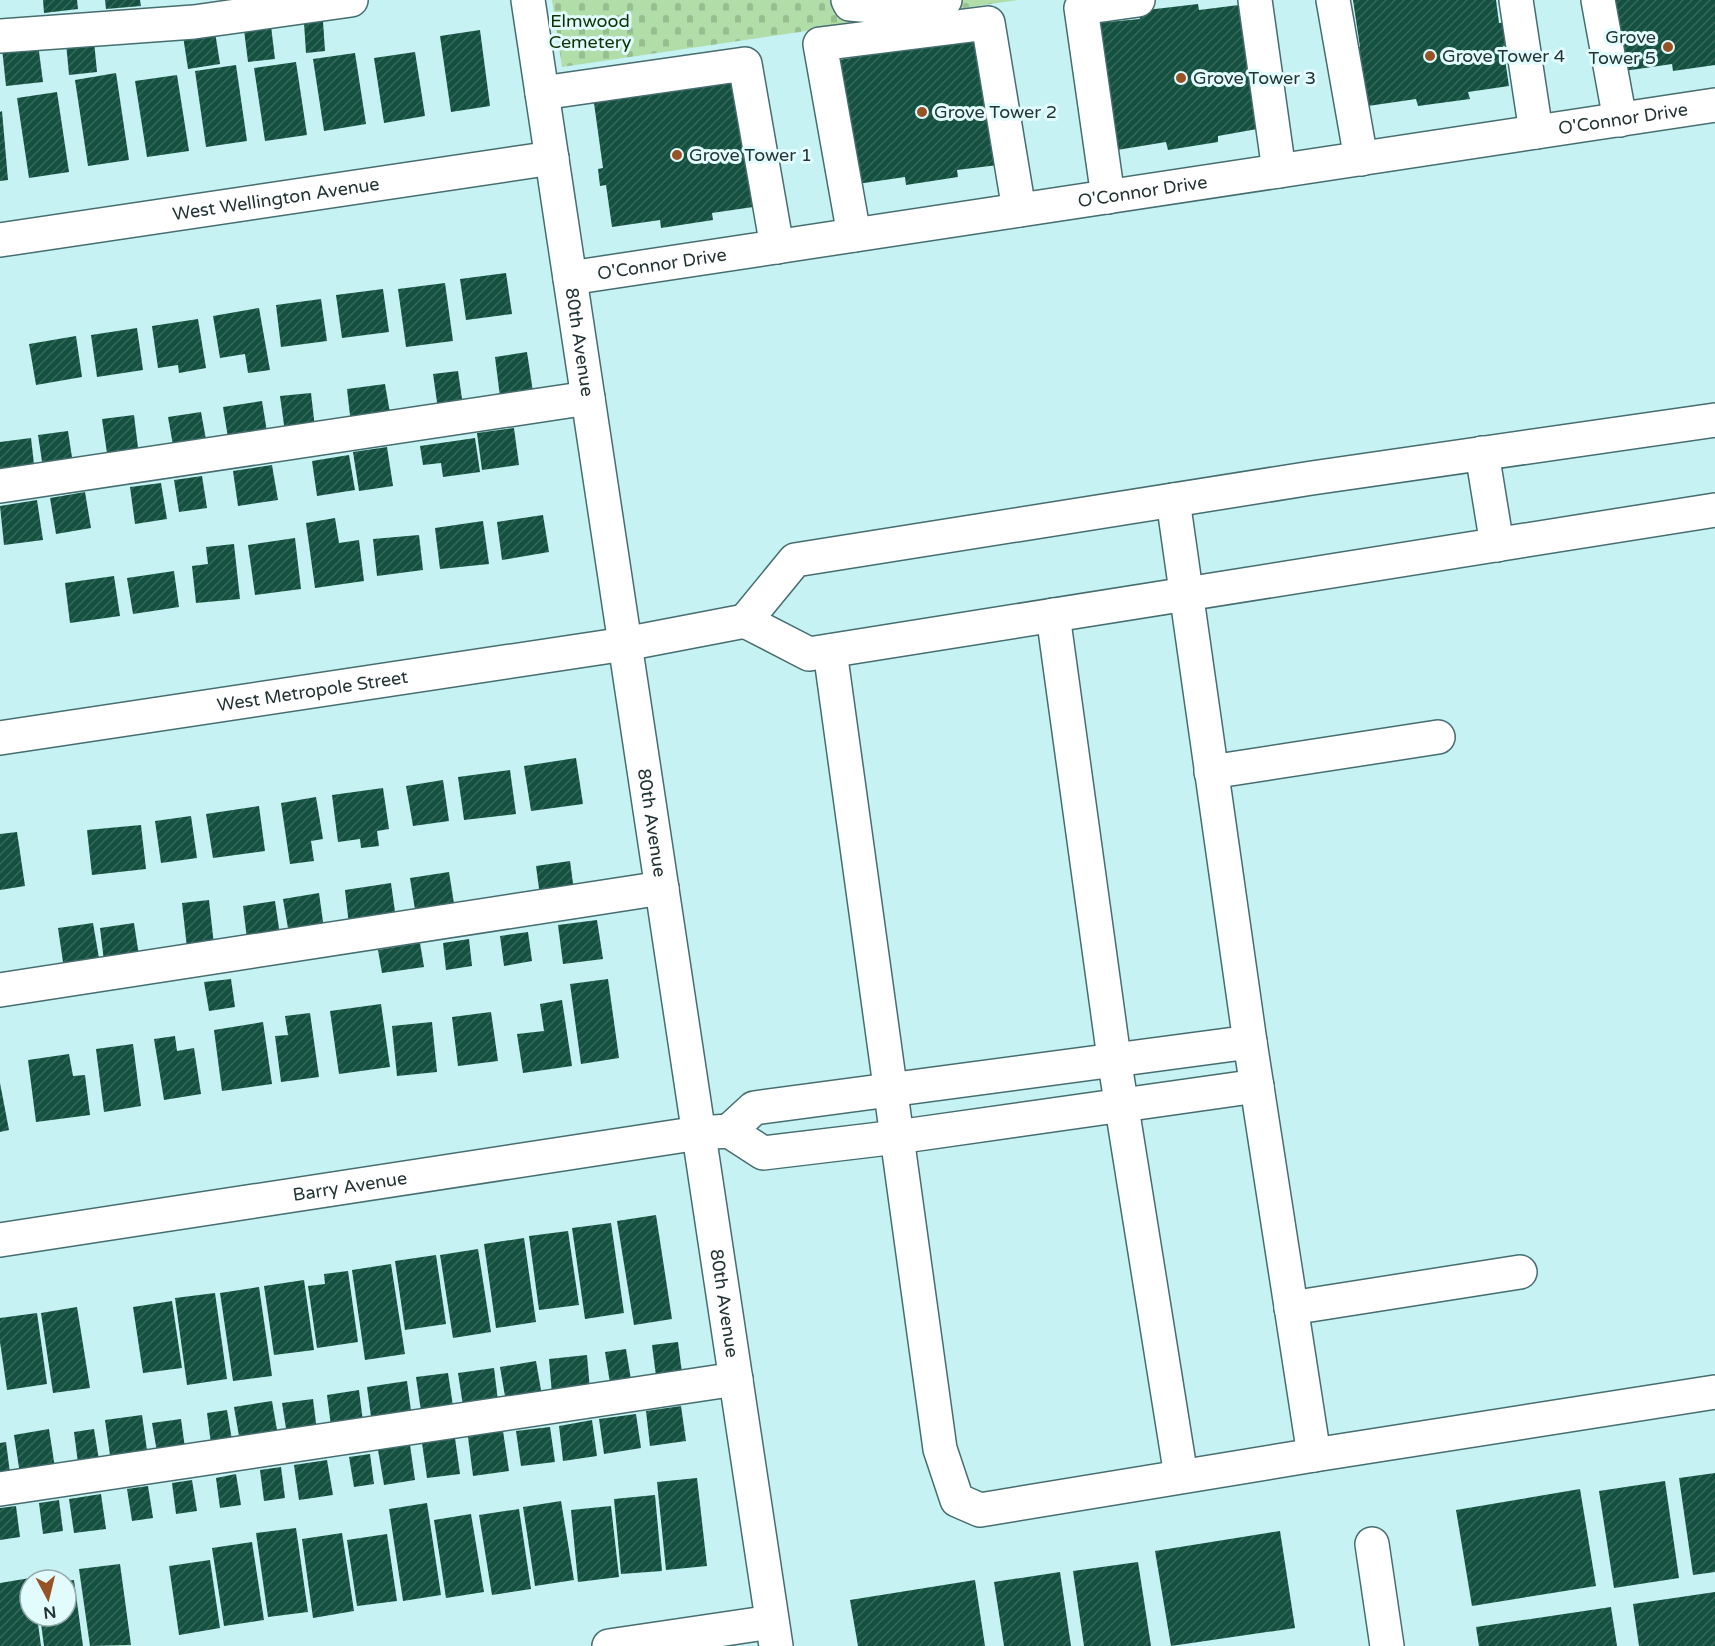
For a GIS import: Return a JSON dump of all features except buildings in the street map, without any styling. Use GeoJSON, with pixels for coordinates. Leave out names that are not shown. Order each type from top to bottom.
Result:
{"type":"FeatureCollection","features":[{"type":"Feature","properties":{"kind":"street"},"geometry":{"type":"LineString","coordinates":[[0,36],[194,22],[351,0]]}},
{"type":"Feature","properties":{"kind":"street","name":"80th Avenue"},"geometry":{"type":"LineString","coordinates":[[528,0],[662,888],[714,1132],[736,1379],[774,1634]]}},
{"type":"Feature","properties":{"kind":"street"},"geometry":{"type":"LineString","coordinates":[[848,0],[850,4],[884,7],[945,0]]}},
{"type":"Feature","properties":{"kind":"street"},"geometry":{"type":"LineString","coordinates":[[1108,197],[1081,8],[1138,0]]}},
{"type":"Feature","properties":{"kind":"street"},"geometry":{"type":"LineString","coordinates":[[1255,0],[1279,171]]}},
{"type":"Feature","properties":{"kind":"street"},"geometry":{"type":"LineString","coordinates":[[1333,0],[1360,159]]}},
{"type":"Feature","properties":{"kind":"street"},"geometry":{"type":"LineString","coordinates":[[1516,0],[1536,132]]}},
{"type":"Feature","properties":{"kind":"street"},"geometry":{"type":"LineString","coordinates":[[1598,0],[1620,120]]}},
{"type":"Feature","properties":{"kind":"street"},"geometry":{"type":"LineString","coordinates":[[854,236],[820,44],[987,23],[1020,210]]}},
{"type":"Feature","properties":{"kind":"street"},"geometry":{"type":"LineString","coordinates":[[542,93],[745,64],[777,247]]}},
{"type":"Feature","properties":{"kind":"street","name":"O'Connor Drive"},"geometry":{"type":"LineString","coordinates":[[570,278],[1715,105]]}},
{"type":"Feature","properties":{"kind":"street","name":"West Wellington Avenue"},"geometry":{"type":"LineString","coordinates":[[0,240],[552,158]]}},
{"type":"Feature","properties":{"kind":"street"},"geometry":{"type":"LineString","coordinates":[[0,486],[588,398]]}},
{"type":"Feature","properties":{"kind":"street"},"geometry":{"type":"LineString","coordinates":[[1715,420],[1173,500],[795,560],[745,621],[808,654],[1715,510]]}},
{"type":"Feature","properties":{"kind":"street"},"geometry":{"type":"LineString","coordinates":[[1482,453],[1497,545]]}},
{"type":"Feature","properties":{"kind":"street"},"geometry":{"type":"LineString","coordinates":[[1173,500],[1250,1042],[1314,1455]]}},
{"type":"Feature","properties":{"kind":"street"},"geometry":{"type":"LineString","coordinates":[[1053,615],[1114,1058],[1181,1476]]}},
{"type":"Feature","properties":{"kind":"street","name":"West Metropole Street"},"geometry":{"type":"LineString","coordinates":[[0,738],[625,644],[745,621]]}},
{"type":"Feature","properties":{"kind":"street"},"geometry":{"type":"LineString","coordinates":[[830,651],[940,1449],[957,1500],[980,1510],[1715,1392]]}},
{"type":"Feature","properties":{"kind":"street"},"geometry":{"type":"LineString","coordinates":[[1211,772],[1438,737]]}},
{"type":"Feature","properties":{"kind":"street"},"geometry":{"type":"LineString","coordinates":[[0,990],[662,888]]}},
{"type":"Feature","properties":{"kind":"street"},"geometry":{"type":"LineString","coordinates":[[714,1132],[754,1108],[1114,1058],[1250,1042]]}},
{"type":"Feature","properties":{"kind":"street"},"geometry":{"type":"LineString","coordinates":[[714,1132],[763,1153],[897,1137],[1257,1086]]}},
{"type":"Feature","properties":{"kind":"street","name":"Barry Avenue"},"geometry":{"type":"LineString","coordinates":[[0,1240],[714,1132]]}},
{"type":"Feature","properties":{"kind":"street"},"geometry":{"type":"LineString","coordinates":[[1292,1308],[1520,1272]]}},
{"type":"Feature","properties":{"kind":"street"},"geometry":{"type":"LineString","coordinates":[[0,1489],[736,1379]]}},
{"type":"Feature","properties":{"kind":"street"},"geometry":{"type":"LineString","coordinates":[[1372,1544],[1387,1646]]}},
{"type":"Feature","properties":{"kind":"street"},"geometry":{"type":"LineString","coordinates":[[609,1646],[774,1634]]}},
{"type":"Feature","properties":{"kind":"green space","name":"Elmwood Cemetery"},"geometry":{"type":"Polygon","coordinates":[[[552,0],[1018,0],[562,67],[552,0]]]}},
{"type":"Feature","properties":{"kind":"place","name":"Grove Tower 5"},"geometry":{"type":"Point","coordinates":[1668,47]}},
{"type":"Feature","properties":{"kind":"place","name":"Grove Tower 4"},"geometry":{"type":"Point","coordinates":[1430,56]}},
{"type":"Feature","properties":{"kind":"place","name":"Grove Tower 3"},"geometry":{"type":"Point","coordinates":[1181,78]}},
{"type":"Feature","properties":{"kind":"place","name":"Grove Tower 2"},"geometry":{"type":"Point","coordinates":[922,112]}},
{"type":"Feature","properties":{"kind":"place","name":"Grove Tower 1"},"geometry":{"type":"Point","coordinates":[677,155]}}]}
